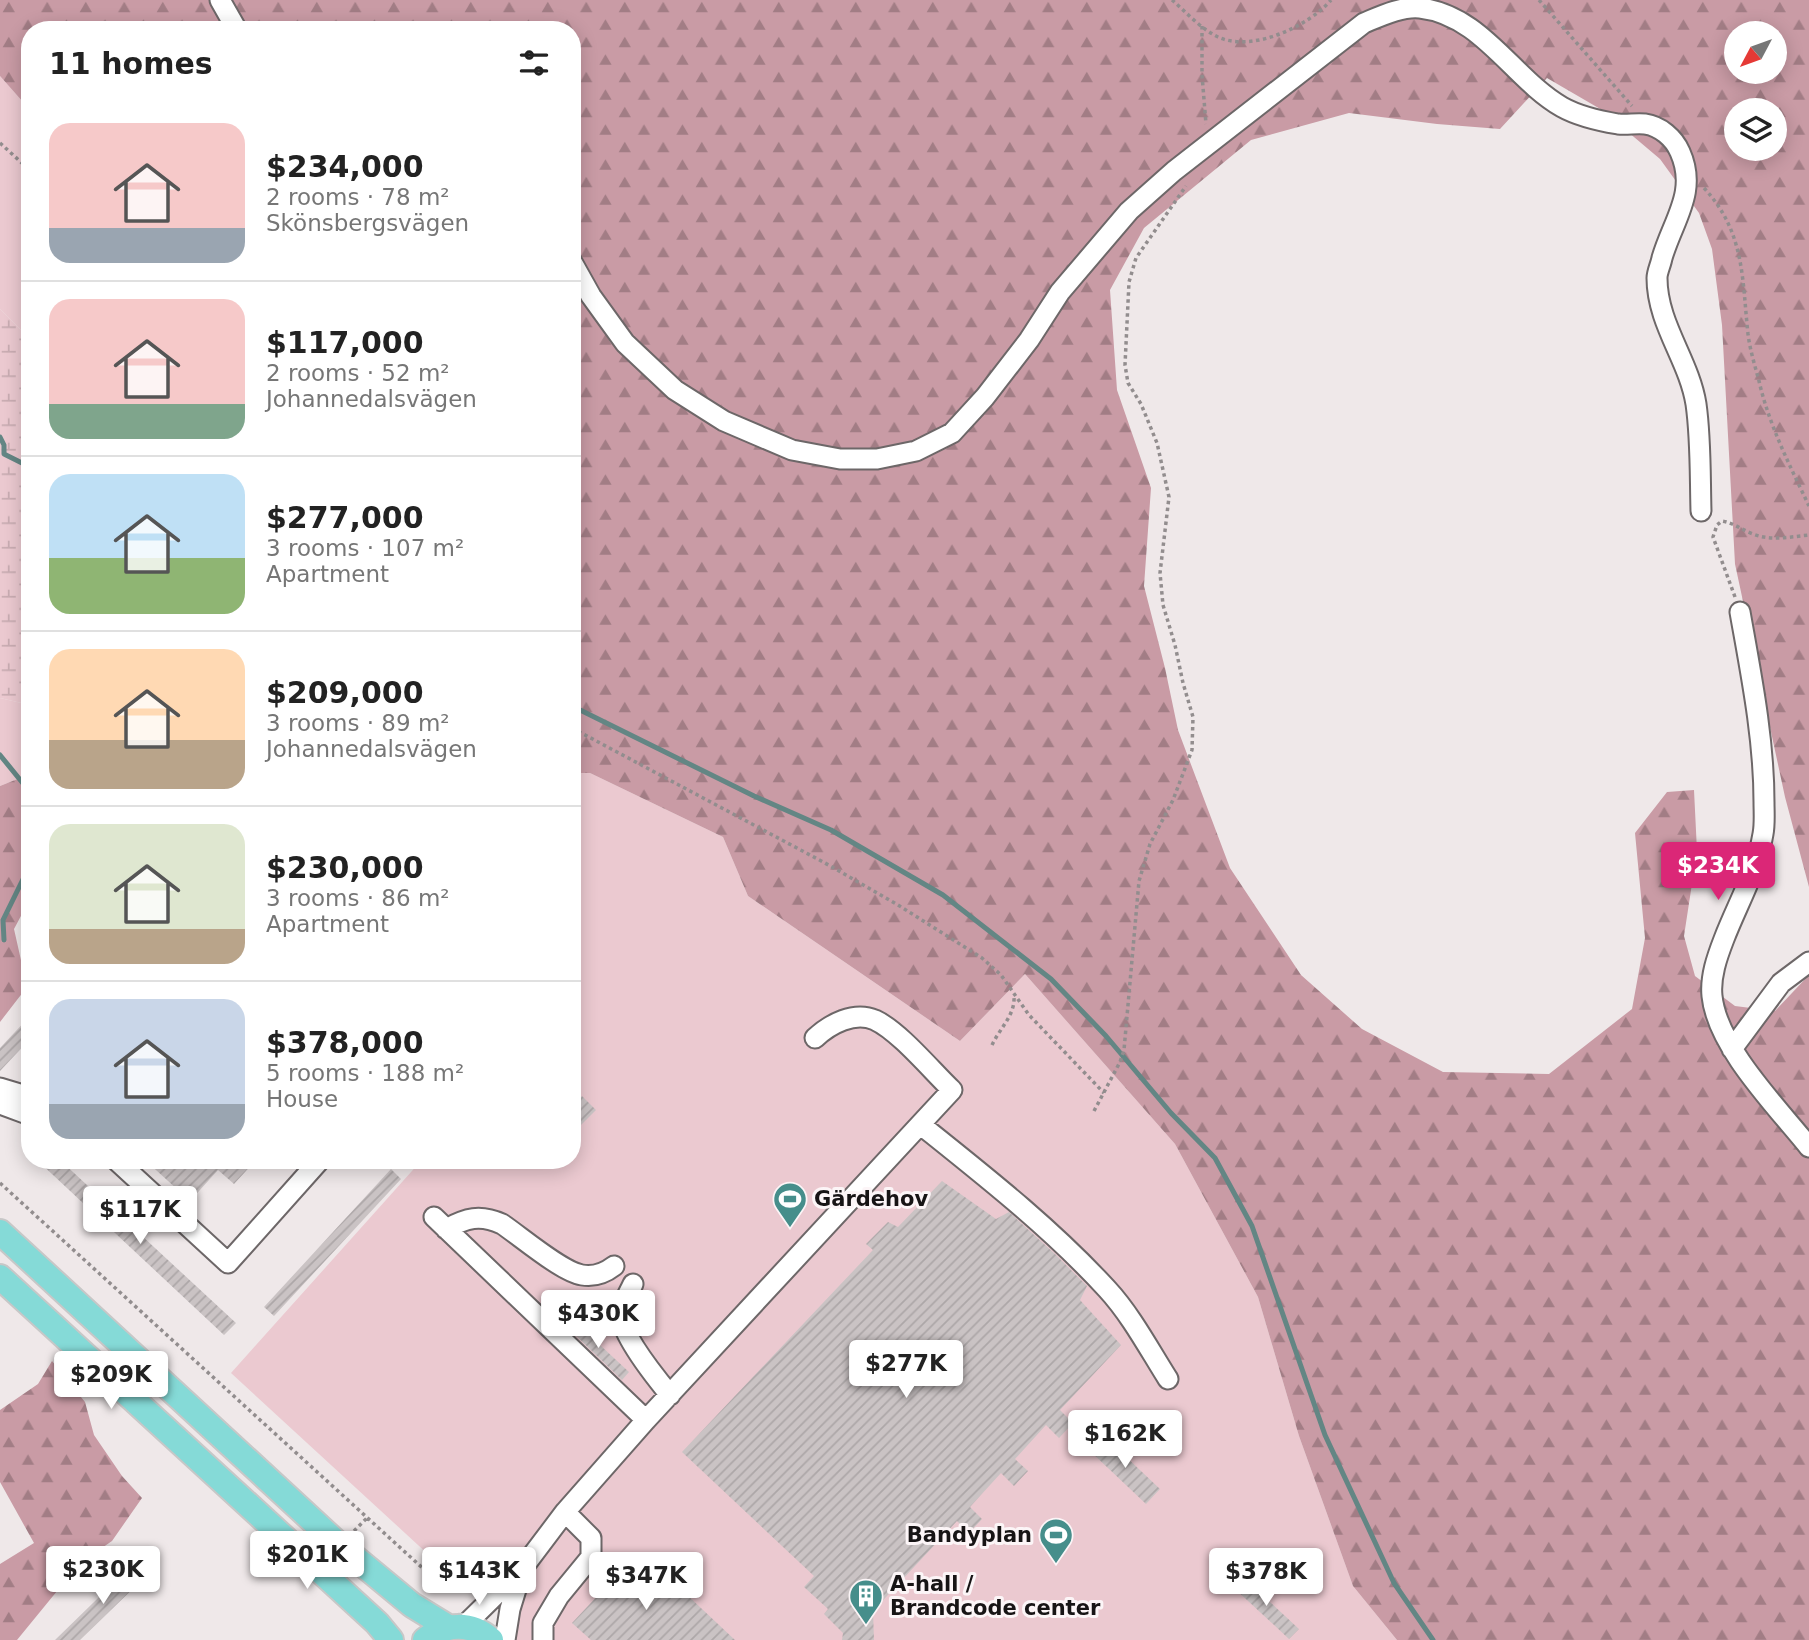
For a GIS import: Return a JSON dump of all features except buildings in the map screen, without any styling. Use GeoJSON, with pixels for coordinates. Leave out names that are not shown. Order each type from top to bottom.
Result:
{"type":"FeatureCollection","features":[{"type":"Feature","properties":{"kind":"main road"},"geometry":{"type":"LineString","coordinates":[[0,1232],[206,1419],[337,1543],[412,1605],[456,1627],[479,1631],[491,1640]]}},
{"type":"Feature","properties":{"kind":"main road"},"geometry":{"type":"LineString","coordinates":[[0,1277],[377,1623],[391,1640]]}},
{"type":"Feature","properties":{"kind":"main road"},"geometry":{"type":"LineString","coordinates":[[425,1640],[436,1632],[456,1627]]}},
{"type":"Feature","properties":{"kind":"street"},"geometry":{"type":"LineString","coordinates":[[220,0],[232,21]]}},
{"type":"Feature","properties":{"kind":"street"},"geometry":{"type":"LineString","coordinates":[[581,278],[625,343],[675,390],[724,421],[792,450],[841,459],[877,459],[916,452],[952,433],[985,397],[1029,340],[1060,292],[1129,211],[1174,171],[1364,23],[1391,12],[1419,8],[1446,16],[1472,30],[1562,107],[1590,118],[1620,124],[1646,124],[1662,131],[1675,142],[1687,172],[1687,194],[1657,276],[1661,314],[1679,354],[1696,403],[1701,511]]}},
{"type":"Feature","properties":{"kind":"street"},"geometry":{"type":"LineString","coordinates":[[1740,612],[1764,771],[1763,834],[1747,886],[1724,938],[1713,973],[1712,996],[1718,1021],[1732,1049],[1752,1078],[1809,1147]]}},
{"type":"Feature","properties":{"kind":"street"},"geometry":{"type":"LineString","coordinates":[[1732,1049],[1781,983],[1809,962]]}},
{"type":"Feature","properties":{"kind":"street"},"geometry":{"type":"LineString","coordinates":[[456,1627],[522,1569],[565,1512],[646,1420],[952,1090],[896,1035],[874,1019],[855,1017],[839,1021],[815,1038]]}},
{"type":"Feature","properties":{"kind":"street"},"geometry":{"type":"LineString","coordinates":[[0,1088],[21,1094]]}},
{"type":"Feature","properties":{"kind":"street"},"geometry":{"type":"LineString","coordinates":[[0,1104],[21,1112]]}},
{"type":"Feature","properties":{"kind":"street"},"geometry":{"type":"LineString","coordinates":[[921,1125],[1018,1202],[1109,1290],[1168,1379]]}},
{"type":"Feature","properties":{"kind":"street"},"geometry":{"type":"LineString","coordinates":[[126,1169],[228,1263],[312,1169]]}},
{"type":"Feature","properties":{"kind":"street"},"geometry":{"type":"LineString","coordinates":[[614,1266],[606,1272],[592,1275],[574,1272],[492,1219],[480,1217],[440,1223],[646,1420]]}},
{"type":"Feature","properties":{"kind":"street"},"geometry":{"type":"LineString","coordinates":[[633,1284],[621,1312],[622,1322],[648,1367],[670,1395]]}},
{"type":"Feature","properties":{"kind":"street"},"geometry":{"type":"LineString","coordinates":[[543,1640],[543,1623],[559,1597],[591,1557],[591,1538],[565,1512]]}},
{"type":"Feature","properties":{"kind":"street"},"geometry":{"type":"LineString","coordinates":[[505,1640],[510,1609],[522,1569]]}},
{"type":"Feature","properties":{"kind":"path"},"geometry":{"type":"LineString","coordinates":[[1172,0],[1220,38],[1243,41],[1298,28],[1331,0]]}},
{"type":"Feature","properties":{"kind":"path"},"geometry":{"type":"LineString","coordinates":[[1539,0],[1646,124]]}},
{"type":"Feature","properties":{"kind":"path"},"geometry":{"type":"LineString","coordinates":[[1202,26],[1202,75],[1208,145]]}},
{"type":"Feature","properties":{"kind":"path"},"geometry":{"type":"LineString","coordinates":[[0,143],[21,162]]}},
{"type":"Feature","properties":{"kind":"path"},"geometry":{"type":"LineString","coordinates":[[1687,172],[1707,191],[1723,213],[1738,248],[1744,279],[1748,336],[1760,385],[1777,438],[1809,506]]}},
{"type":"Feature","properties":{"kind":"path"},"geometry":{"type":"LineString","coordinates":[[1094,1111],[1124,1050],[1139,881],[1150,844],[1173,800],[1192,750],[1193,717],[1163,605],[1160,573],[1169,497],[1157,443],[1141,404],[1128,383],[1125,365],[1129,282],[1136,258],[1190,178]]}},
{"type":"Feature","properties":{"kind":"path"},"geometry":{"type":"LineString","coordinates":[[1740,612],[1713,537],[1717,525],[1722,522],[1731,523],[1755,536],[1771,538],[1809,535]]}},
{"type":"Feature","properties":{"kind":"path"},"geometry":{"type":"LineString","coordinates":[[581,733],[825,863],[982,958],[1010,985],[1029,1014],[1104,1093]]}},
{"type":"Feature","properties":{"kind":"path"},"geometry":{"type":"LineString","coordinates":[[992,1045],[1014,1009],[1010,985]]}},
{"type":"Feature","properties":{"kind":"path"},"geometry":{"type":"LineString","coordinates":[[0,1183],[428,1573],[446,1581],[476,1586],[495,1595]]}},
{"type":"Feature","properties":{"kind":"path"},"geometry":{"type":"LineString","coordinates":[[354,1531],[367,1517]]}},
{"type":"Feature","properties":{"kind":"green space"},"geometry":{"type":"Polygon","coordinates":[[[0,0],[1809,0],[1809,887],[1785,797],[1735,564],[1722,325],[1712,249],[1699,213],[1660,159],[1602,110],[1547,78],[1500,129],[1349,113],[1251,140],[1144,228],[1110,290],[1117,390],[1151,488],[1144,586],[1178,730],[1230,868],[1301,975],[1362,1029],[1443,1072],[1549,1074],[1632,1009],[1645,938],[1635,833],[1667,792],[1694,790],[1697,851],[1684,936],[1695,976],[1735,1006],[1775,1011],[1809,975],[1809,1640],[1397,1640],[1353,1586],[1299,1436],[1258,1297],[1175,1144],[1025,974],[960,1041],[748,896],[723,837],[590,773],[581,773],[581,21],[21,21],[21,100],[0,76],[0,0]]]}},
{"type":"Feature","properties":{"kind":"green space"},"geometry":{"type":"Polygon","coordinates":[[[0,76],[21,100],[21,330],[0,309],[0,76]]]}},
{"type":"Feature","properties":{"kind":"green space"},"geometry":{"type":"Polygon","coordinates":[[[0,309],[21,330],[21,703],[0,698],[0,309]]]}},
{"type":"Feature","properties":{"kind":"green space"},"geometry":{"type":"Polygon","coordinates":[[[0,698],[21,703],[21,778],[0,786],[0,698]]]}},
{"type":"Feature","properties":{"kind":"green space","name":"Gärdehov"},"geometry":{"type":"Polygon","coordinates":[[[581,773],[590,773],[723,837],[748,896],[960,1041],[1025,974],[1175,1144],[1258,1297],[1299,1436],[1353,1586],[1397,1640],[515,1640],[490,1584],[477,1574],[443,1568],[231,1373],[414,1169],[581,1169],[581,773]]]}},
{"type":"Feature","properties":{"kind":"green space"},"geometry":{"type":"Polygon","coordinates":[[[21,778],[21,916],[14,929],[21,960],[21,995],[0,1022],[0,786],[21,778]]]}},
{"type":"Feature","properties":{"kind":"green space"},"geometry":{"type":"Polygon","coordinates":[[[52,1361],[85,1402],[94,1435],[122,1476],[142,1498],[112,1541],[80,1563],[17,1640],[0,1640],[0,1564],[34,1543],[0,1482],[0,1410],[38,1384],[52,1361]]]}},
{"type":"Feature","properties":{"kind":"waterway"},"geometry":{"type":"LineString","coordinates":[[0,437],[4,454],[21,462]]}},
{"type":"Feature","properties":{"kind":"waterway"},"geometry":{"type":"LineString","coordinates":[[581,710],[754,796],[831,830],[943,895],[1051,979],[1106,1036],[1171,1113],[1215,1158],[1252,1226],[1325,1435],[1394,1583],[1433,1640]]}},
{"type":"Feature","properties":{"kind":"waterway"},"geometry":{"type":"LineString","coordinates":[[0,755],[21,781]]}},
{"type":"Feature","properties":{"kind":"waterway"},"geometry":{"type":"LineString","coordinates":[[4,940],[3,920],[21,883]]}},
{"type":"Feature","properties":{"kind":"place","name":"Gärdehov"},"geometry":{"type":"Point","coordinates":[790,1229]}},
{"type":"Feature","properties":{"kind":"place","name":"Bandyplan"},"geometry":{"type":"Point","coordinates":[1056,1565]}},
{"type":"Feature","properties":{"kind":"place","name":"A-hall / Brandcode center"},"geometry":{"type":"Point","coordinates":[866,1626]}}]}
